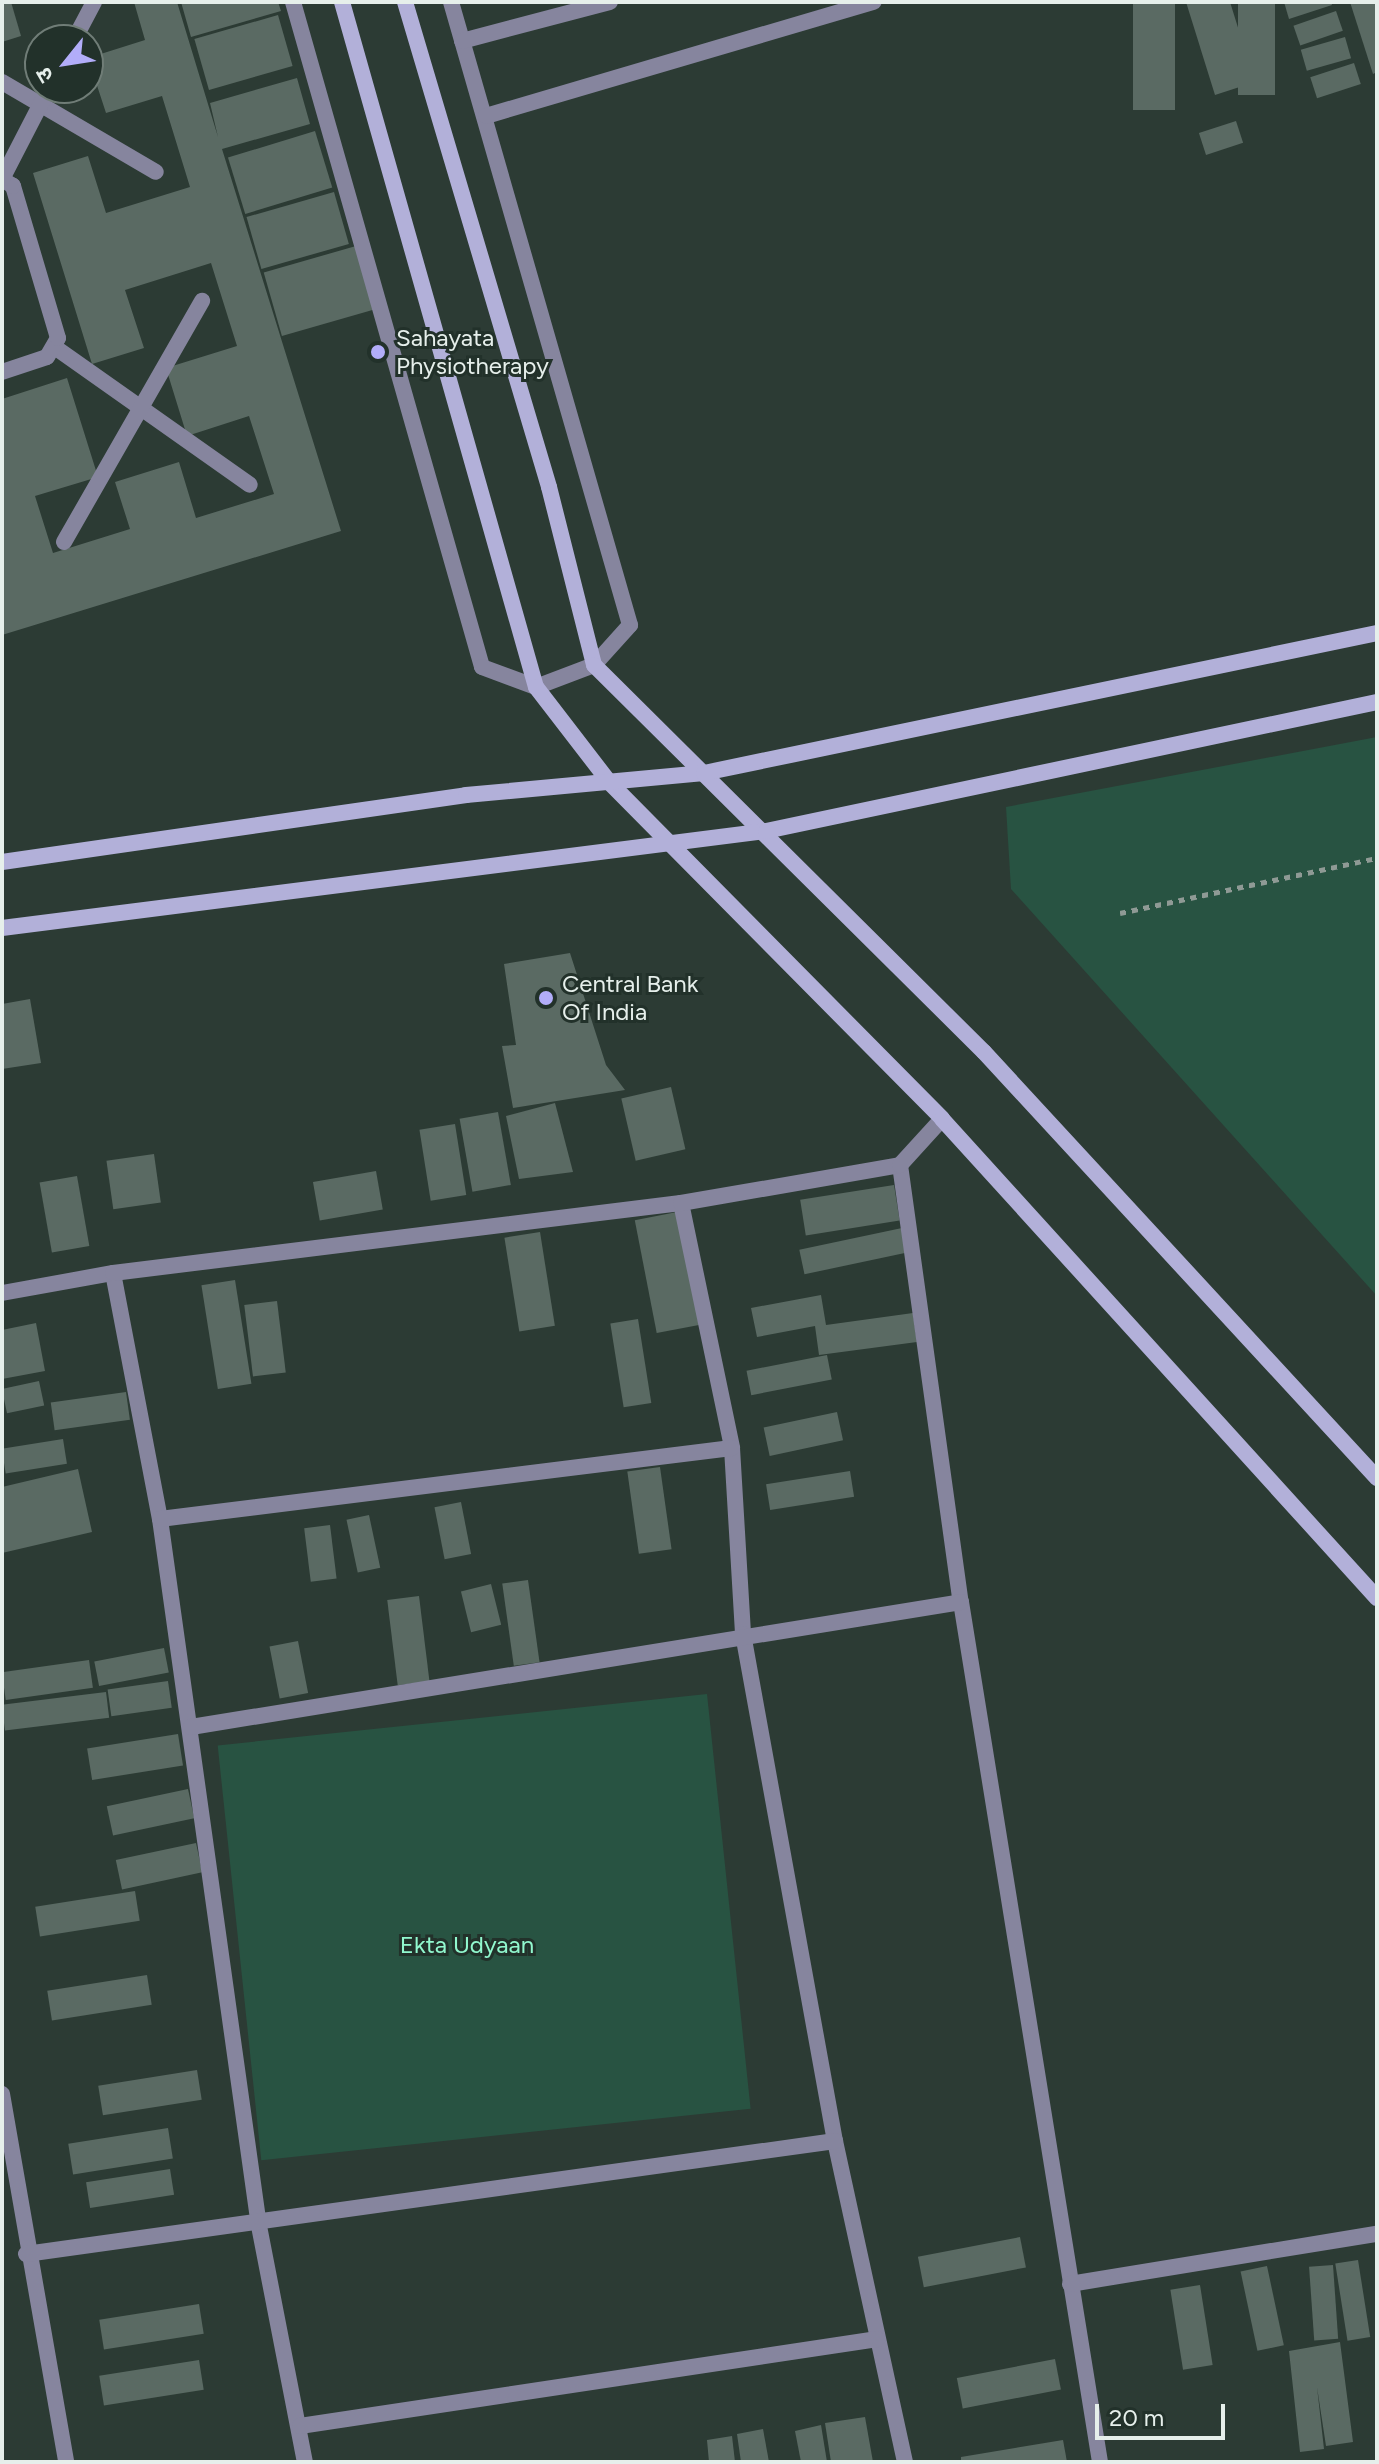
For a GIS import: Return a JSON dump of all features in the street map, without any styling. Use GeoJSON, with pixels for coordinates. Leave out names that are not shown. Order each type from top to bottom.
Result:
{"type":"FeatureCollection","features":[{"type":"Feature","properties":{"kind":"main road"},"geometry":{"type":"LineString","coordinates":[[342,2],[536,687],[610,783],[677,845],[942,1119],[1377,1598]]}},
{"type":"Feature","properties":{"kind":"main road"},"geometry":{"type":"LineString","coordinates":[[405,2],[549,487],[594,665],[766,831],[984,1052],[1377,1478]]}},
{"type":"Feature","properties":{"kind":"main road"},"geometry":{"type":"LineString","coordinates":[[2,862],[466,795],[704,773],[1377,633]]}},
{"type":"Feature","properties":{"kind":"main road"},"geometry":{"type":"LineString","coordinates":[[2,928],[677,845],[766,831],[1377,702]]}},
{"type":"Feature","properties":{"kind":"street"},"geometry":{"type":"LineString","coordinates":[[82,24],[94,2]]}},
{"type":"Feature","properties":{"kind":"street"},"geometry":{"type":"LineString","coordinates":[[293,2],[482,667],[536,687],[594,665],[630,625],[451,2]]}},
{"type":"Feature","properties":{"kind":"street"},"geometry":{"type":"LineString","coordinates":[[462,41],[610,2]]}},
{"type":"Feature","properties":{"kind":"street"},"geometry":{"type":"LineString","coordinates":[[486,116],[874,2]]}},
{"type":"Feature","properties":{"kind":"street"},"geometry":{"type":"LineString","coordinates":[[2,82],[156,172]]}},
{"type":"Feature","properties":{"kind":"street"},"geometry":{"type":"LineString","coordinates":[[41,105],[2,179],[13,186],[56,330],[56,348]]}},
{"type":"Feature","properties":{"kind":"street"},"geometry":{"type":"LineString","coordinates":[[64,542],[202,301]]}},
{"type":"Feature","properties":{"kind":"street"},"geometry":{"type":"LineString","coordinates":[[2,372],[56,348]]}},
{"type":"Feature","properties":{"kind":"street"},"geometry":{"type":"LineString","coordinates":[[56,348],[250,485]]}},
{"type":"Feature","properties":{"kind":"street"},"geometry":{"type":"LineString","coordinates":[[2,1293],[113,1273],[681,1203],[900,1165],[942,1119]]}},
{"type":"Feature","properties":{"kind":"street"},"geometry":{"type":"LineString","coordinates":[[900,1165],[961,1602],[1100,2462]]}},
{"type":"Feature","properties":{"kind":"street"},"geometry":{"type":"LineString","coordinates":[[681,1203],[732,1448],[743,1634],[835,2141],[905,2462]]}},
{"type":"Feature","properties":{"kind":"street"},"geometry":{"type":"LineString","coordinates":[[113,1273],[160,1519],[259,2226],[305,2462]]}},
{"type":"Feature","properties":{"kind":"street"},"geometry":{"type":"LineString","coordinates":[[160,1519],[732,1448]]}},
{"type":"Feature","properties":{"kind":"street"},"geometry":{"type":"LineString","coordinates":[[191,1727],[743,1634],[961,1602]]}},
{"type":"Feature","properties":{"kind":"street"},"geometry":{"type":"LineString","coordinates":[[2,2094],[8,2170],[66,2462]]}},
{"type":"Feature","properties":{"kind":"street"},"geometry":{"type":"LineString","coordinates":[[26,2254],[259,2226],[835,2141]]}},
{"type":"Feature","properties":{"kind":"street"},"geometry":{"type":"LineString","coordinates":[[1070,2284],[1377,2234]]}},
{"type":"Feature","properties":{"kind":"street"},"geometry":{"type":"LineString","coordinates":[[300,2426],[877,2339]]}},
{"type":"Feature","properties":{"kind":"path"},"geometry":{"type":"LineString","coordinates":[[1120,913],[1377,858]]}},
{"type":"Feature","properties":{"kind":"green space"},"geometry":{"type":"Polygon","coordinates":[[[1377,737],[1377,1296],[1011,889],[1006,807],[1377,737]]]}},
{"type":"Feature","properties":{"kind":"green space","name":"Ekta Udyaan"},"geometry":{"type":"Polygon","coordinates":[[[707,1694],[751,2109],[261,2160],[218,1745],[707,1694]]]}},
{"type":"Feature","properties":{"kind":"building"},"geometry":{"type":"Polygon","coordinates":[[[2,2],[11,2],[21,36],[2,42],[2,2]]]}},
{"type":"Feature","properties":{"kind":"building"},"geometry":{"type":"Polygon","coordinates":[[[134,2],[177,2],[218,137],[210,103],[297,78],[310,124],[222,149],[341,531],[2,635],[2,399],[67,378],[98,477],[35,496],[53,553],[130,529],[115,482],[179,462],[196,518],[274,494],[249,416],[187,436],[166,368],[237,346],[211,263],[125,290],[144,348],[92,364],[33,173],[88,156],[106,213],[190,187],[162,96],[106,113],[103,104],[104,53],[145,40],[134,2]]]}},
{"type":"Feature","properties":{"kind":"building"},"geometry":{"type":"Polygon","coordinates":[[[181,2],[278,2],[281,11],[191,37],[181,2]]]}},
{"type":"Feature","properties":{"kind":"building"},"geometry":{"type":"Polygon","coordinates":[[[1133,2],[1175,2],[1175,110],[1133,110],[1133,2]]]}},
{"type":"Feature","properties":{"kind":"building"},"geometry":{"type":"Polygon","coordinates":[[[1186,2],[1230,2],[1255,82],[1215,95],[1186,2]]]}},
{"type":"Feature","properties":{"kind":"building"},"geometry":{"type":"Polygon","coordinates":[[[1238,2],[1275,2],[1275,95],[1238,95],[1238,2]]]}},
{"type":"Feature","properties":{"kind":"building"},"geometry":{"type":"Polygon","coordinates":[[[1284,2],[1331,2],[1332,5],[1289,19],[1284,2]]]}},
{"type":"Feature","properties":{"kind":"building"},"geometry":{"type":"Polygon","coordinates":[[[1350,2],[1377,2],[1377,72],[1373,74],[1350,2]]]}},
{"type":"Feature","properties":{"kind":"building"},"geometry":{"type":"Polygon","coordinates":[[[1336,11],[1343,31],[1300,46],[1293,26],[1336,11]]]}},
{"type":"Feature","properties":{"kind":"building"},"geometry":{"type":"Polygon","coordinates":[[[278,15],[293,66],[209,90],[194,39],[278,15]]]}},
{"type":"Feature","properties":{"kind":"building"},"geometry":{"type":"Polygon","coordinates":[[[1345,37],[1351,58],[1307,71],[1301,50],[1345,37]]]}},
{"type":"Feature","properties":{"kind":"building"},"geometry":{"type":"Polygon","coordinates":[[[1354,63],[1361,84],[1317,98],[1310,77],[1354,63]]]}},
{"type":"Feature","properties":{"kind":"building"},"geometry":{"type":"Polygon","coordinates":[[[1236,121],[1243,143],[1206,155],[1199,133],[1236,121]]]}},
{"type":"Feature","properties":{"kind":"building"},"geometry":{"type":"Polygon","coordinates":[[[315,131],[332,187],[245,214],[228,158],[315,131]]]}},
{"type":"Feature","properties":{"kind":"building"},"geometry":{"type":"Polygon","coordinates":[[[334,192],[349,244],[261,269],[247,217],[334,192]]]}},
{"type":"Feature","properties":{"kind":"building"},"geometry":{"type":"Polygon","coordinates":[[[356,246],[374,309],[282,336],[264,272],[356,246]]]}},
{"type":"Feature","properties":{"kind":"building","name":"Central Bank Of India"},"geometry":{"type":"Polygon","coordinates":[[[570,953],[606,1065],[625,1090],[513,1108],[502,1046],[516,1045],[504,964],[570,953]]]}},
{"type":"Feature","properties":{"kind":"building"},"geometry":{"type":"Polygon","coordinates":[[[30,999],[41,1063],[2,1069],[2,1004],[30,999]]]}},
{"type":"Feature","properties":{"kind":"building"},"geometry":{"type":"Polygon","coordinates":[[[671,1087],[685,1149],[636,1161],[621,1098],[671,1087]]]}},
{"type":"Feature","properties":{"kind":"building"},"geometry":{"type":"Polygon","coordinates":[[[555,1103],[573,1172],[519,1179],[506,1116],[555,1103]]]}},
{"type":"Feature","properties":{"kind":"building"},"geometry":{"type":"Polygon","coordinates":[[[498,1112],[511,1185],[472,1192],[460,1119],[498,1112]]]}},
{"type":"Feature","properties":{"kind":"building"},"geometry":{"type":"Polygon","coordinates":[[[455,1124],[466,1195],[431,1201],[419,1130],[455,1124]]]}},
{"type":"Feature","properties":{"kind":"building"},"geometry":{"type":"Polygon","coordinates":[[[154,1154],[161,1203],[113,1209],[106,1161],[154,1154]]]}},
{"type":"Feature","properties":{"kind":"building"},"geometry":{"type":"Polygon","coordinates":[[[376,1171],[383,1209],[320,1221],[313,1182],[376,1171]]]}},
{"type":"Feature","properties":{"kind":"building"},"geometry":{"type":"Polygon","coordinates":[[[77,1176],[89,1246],[52,1253],[40,1183],[77,1176]]]}},
{"type":"Feature","properties":{"kind":"building"},"geometry":{"type":"Polygon","coordinates":[[[894,1185],[900,1221],[806,1235],[800,1200],[894,1185]]]}},
{"type":"Feature","properties":{"kind":"building"},"geometry":{"type":"Polygon","coordinates":[[[677,1212],[699,1325],[657,1333],[635,1220],[677,1212]]]}},
{"type":"Feature","properties":{"kind":"building"},"geometry":{"type":"Polygon","coordinates":[[[902,1228],[907,1252],[804,1274],[799,1250],[902,1228]]]}},
{"type":"Feature","properties":{"kind":"building"},"geometry":{"type":"Polygon","coordinates":[[[540,1232],[555,1326],[519,1331],[504,1238],[540,1232]]]}},
{"type":"Feature","properties":{"kind":"building"},"geometry":{"type":"Polygon","coordinates":[[[235,1280],[251,1384],[218,1389],[201,1285],[235,1280]]]}},
{"type":"Feature","properties":{"kind":"building"},"geometry":{"type":"Polygon","coordinates":[[[821,1295],[826,1325],[913,1313],[917,1342],[819,1355],[815,1326],[757,1337],[751,1308],[821,1295]]]}},
{"type":"Feature","properties":{"kind":"building"},"geometry":{"type":"Polygon","coordinates":[[[277,1301],[286,1372],[253,1376],[244,1305],[277,1301]]]}},
{"type":"Feature","properties":{"kind":"building"},"geometry":{"type":"Polygon","coordinates":[[[638,1319],[651,1403],[624,1407],[610,1323],[638,1319]]]}},
{"type":"Feature","properties":{"kind":"building"},"geometry":{"type":"Polygon","coordinates":[[[36,1323],[45,1371],[2,1379],[2,1330],[36,1323]]]}},
{"type":"Feature","properties":{"kind":"building"},"geometry":{"type":"Polygon","coordinates":[[[827,1355],[832,1380],[751,1395],[747,1371],[827,1355]]]}},
{"type":"Feature","properties":{"kind":"building"},"geometry":{"type":"Polygon","coordinates":[[[39,1381],[44,1405],[7,1413],[2,1389],[39,1381]]]}},
{"type":"Feature","properties":{"kind":"building"},"geometry":{"type":"Polygon","coordinates":[[[126,1392],[130,1420],[55,1430],[51,1403],[126,1392]]]}},
{"type":"Feature","properties":{"kind":"building"},"geometry":{"type":"Polygon","coordinates":[[[837,1412],[843,1440],[770,1456],[764,1428],[837,1412]]]}},
{"type":"Feature","properties":{"kind":"building"},"geometry":{"type":"Polygon","coordinates":[[[63,1439],[67,1464],[6,1473],[2,1449],[63,1439]]]}},
{"type":"Feature","properties":{"kind":"building"},"geometry":{"type":"Polygon","coordinates":[[[660,1467],[672,1549],[639,1554],[627,1472],[660,1467]]]}},
{"type":"Feature","properties":{"kind":"building"},"geometry":{"type":"Polygon","coordinates":[[[78,1469],[92,1532],[2,1553],[2,1487],[78,1469]]]}},
{"type":"Feature","properties":{"kind":"building"},"geometry":{"type":"Polygon","coordinates":[[[850,1471],[854,1497],[770,1510],[766,1484],[850,1471]]]}},
{"type":"Feature","properties":{"kind":"building"},"geometry":{"type":"Polygon","coordinates":[[[461,1502],[471,1554],[445,1559],[434,1507],[461,1502]]]}},
{"type":"Feature","properties":{"kind":"building"},"geometry":{"type":"Polygon","coordinates":[[[369,1515],[380,1568],[358,1573],[347,1520],[369,1515]]]}},
{"type":"Feature","properties":{"kind":"building"},"geometry":{"type":"Polygon","coordinates":[[[330,1525],[337,1579],[311,1582],[304,1528],[330,1525]]]}},
{"type":"Feature","properties":{"kind":"building"},"geometry":{"type":"Polygon","coordinates":[[[528,1580],[540,1662],[514,1666],[502,1584],[528,1580]]]}},
{"type":"Feature","properties":{"kind":"building"},"geometry":{"type":"Polygon","coordinates":[[[491,1584],[501,1625],[471,1632],[461,1591],[491,1584]]]}},
{"type":"Feature","properties":{"kind":"building"},"geometry":{"type":"Polygon","coordinates":[[[419,1596],[429,1681],[398,1685],[387,1600],[419,1596]]]}},
{"type":"Feature","properties":{"kind":"building"},"geometry":{"type":"Polygon","coordinates":[[[298,1641],[308,1693],[280,1699],[270,1647],[298,1641]]]}},
{"type":"Feature","properties":{"kind":"building"},"geometry":{"type":"Polygon","coordinates":[[[164,1648],[169,1673],[99,1686],[94,1662],[164,1648]]]}},
{"type":"Feature","properties":{"kind":"building"},"geometry":{"type":"Polygon","coordinates":[[[89,1660],[93,1688],[6,1700],[2,1672],[89,1660]]]}},
{"type":"Feature","properties":{"kind":"building"},"geometry":{"type":"Polygon","coordinates":[[[168,1681],[172,1708],[111,1716],[108,1689],[168,1681]]]}},
{"type":"Feature","properties":{"kind":"building"},"geometry":{"type":"Polygon","coordinates":[[[106,1692],[109,1718],[5,1731],[2,1705],[106,1692]]]}},
{"type":"Feature","properties":{"kind":"building"},"geometry":{"type":"Polygon","coordinates":[[[178,1734],[183,1766],[92,1780],[87,1748],[178,1734]]]}},
{"type":"Feature","properties":{"kind":"building"},"geometry":{"type":"Polygon","coordinates":[[[188,1789],[194,1818],[113,1836],[107,1806],[188,1789]]]}},
{"type":"Feature","properties":{"kind":"building"},"geometry":{"type":"Polygon","coordinates":[[[196,1843],[202,1872],[122,1889],[116,1860],[196,1843]]]}},
{"type":"Feature","properties":{"kind":"building"},"geometry":{"type":"Polygon","coordinates":[[[135,1891],[140,1921],[40,1936],[35,1907],[135,1891]]]}},
{"type":"Feature","properties":{"kind":"building"},"geometry":{"type":"Polygon","coordinates":[[[147,1975],[152,2005],[52,2020],[47,1991],[147,1975]]]}},
{"type":"Feature","properties":{"kind":"building"},"geometry":{"type":"Polygon","coordinates":[[[197,2070],[202,2100],[103,2115],[98,2086],[197,2070]]]}},
{"type":"Feature","properties":{"kind":"building"},"geometry":{"type":"Polygon","coordinates":[[[168,2128],[173,2159],[73,2174],[68,2144],[168,2128]]]}},
{"type":"Feature","properties":{"kind":"building"},"geometry":{"type":"Polygon","coordinates":[[[170,2169],[174,2195],[90,2208],[86,2182],[170,2169]]]}},
{"type":"Feature","properties":{"kind":"building"},"geometry":{"type":"Polygon","coordinates":[[[1020,2237],[1026,2267],[924,2287],[918,2257],[1020,2237]]]}},
{"type":"Feature","properties":{"kind":"building"},"geometry":{"type":"Polygon","coordinates":[[[1358,2260],[1370,2337],[1347,2341],[1335,2264],[1358,2260]]]}},
{"type":"Feature","properties":{"kind":"building"},"geometry":{"type":"Polygon","coordinates":[[[1333,2265],[1338,2339],[1314,2340],[1309,2267],[1333,2265]]]}},
{"type":"Feature","properties":{"kind":"building"},"geometry":{"type":"Polygon","coordinates":[[[1267,2266],[1284,2345],[1257,2351],[1241,2272],[1267,2266]]]}},
{"type":"Feature","properties":{"kind":"building"},"geometry":{"type":"Polygon","coordinates":[[[1200,2285],[1213,2365],[1183,2370],[1170,2290],[1200,2285]]]}},
{"type":"Feature","properties":{"kind":"building"},"geometry":{"type":"Polygon","coordinates":[[[199,2304],[204,2334],[104,2349],[99,2320],[199,2304]]]}},
{"type":"Feature","properties":{"kind":"building"},"geometry":{"type":"Polygon","coordinates":[[[1340,2342],[1353,2442],[1326,2446],[1317,2387],[1324,2449],[1300,2452],[1289,2351],[1340,2342]]]}},
{"type":"Feature","properties":{"kind":"building"},"geometry":{"type":"Polygon","coordinates":[[[1055,2359],[1061,2389],[963,2409],[957,2378],[1055,2359]]]}},
{"type":"Feature","properties":{"kind":"building"},"geometry":{"type":"Polygon","coordinates":[[[199,2360],[204,2390],[104,2405],[99,2376],[199,2360]]]}},
{"type":"Feature","properties":{"kind":"building"},"geometry":{"type":"Polygon","coordinates":[[[865,2417],[873,2462],[831,2462],[825,2423],[865,2417]]]}},
{"type":"Feature","properties":{"kind":"building"},"geometry":{"type":"Polygon","coordinates":[[[821,2425],[827,2462],[801,2462],[795,2431],[821,2425]]]}},
{"type":"Feature","properties":{"kind":"building"},"geometry":{"type":"Polygon","coordinates":[[[763,2429],[769,2462],[741,2462],[737,2434],[763,2429]]]}},
{"type":"Feature","properties":{"kind":"building"},"geometry":{"type":"Polygon","coordinates":[[[732,2436],[735,2462],[709,2462],[707,2440],[732,2436]]]}},
{"type":"Feature","properties":{"kind":"building"},"geometry":{"type":"Polygon","coordinates":[[[1063,2440],[1067,2462],[961,2462],[961,2457],[1063,2440]]]}},
{"type":"Feature","properties":{"kind":"place","name":"Sahayata Physiotherapy"},"geometry":{"type":"Point","coordinates":[378,352]}},
{"type":"Feature","properties":{"kind":"place","name":"Central Bank Of India"},"geometry":{"type":"Point","coordinates":[546,998]}}]}
